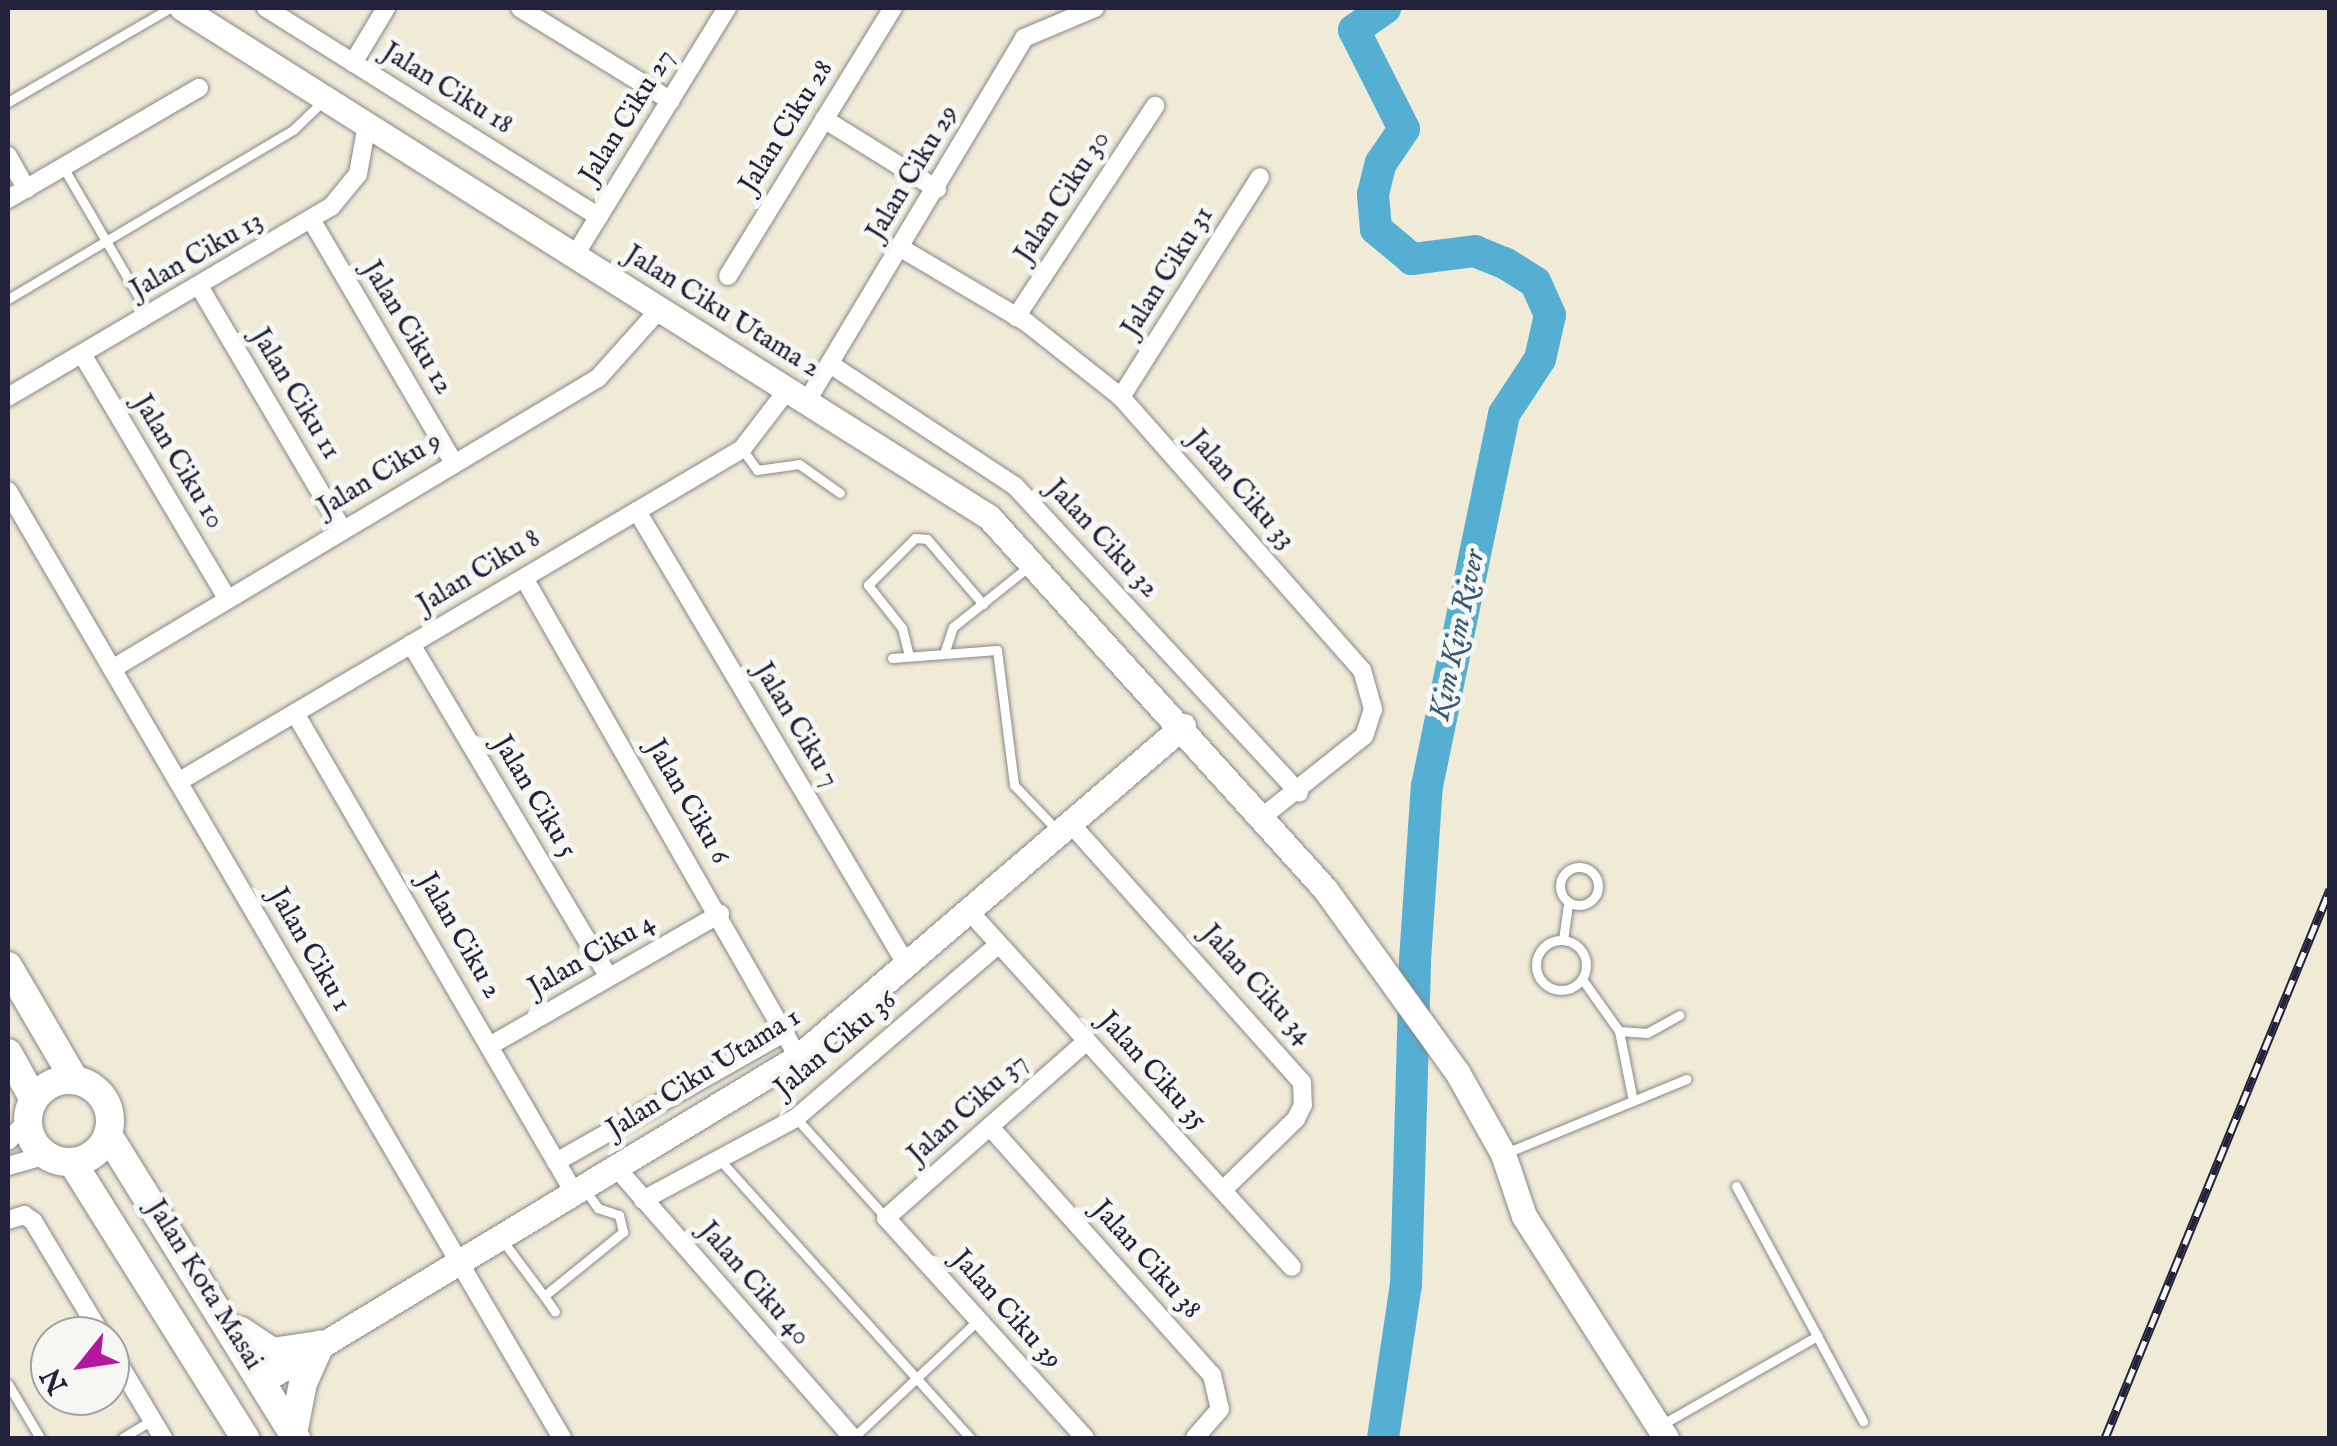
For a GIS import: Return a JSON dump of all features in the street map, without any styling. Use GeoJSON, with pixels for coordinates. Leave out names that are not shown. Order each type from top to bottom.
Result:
{"type":"FeatureCollection","features":[{"type":"Feature","properties":{"kind":"main road"},"geometry":{"type":"LineString","coordinates":[[8,966],[74,1079],[104,1099],[108,1134],[94,1154],[59,1159],[22,1120],[8,1053]]}},
{"type":"Feature","properties":{"kind":"main road"},"geometry":{"type":"LineString","coordinates":[[22,1120],[47,1085],[74,1079]]}},
{"type":"Feature","properties":{"kind":"main road","name":"Jalan Kota Masai"},"geometry":{"type":"LineString","coordinates":[[108,1134],[264,1380],[295,1436]]}},
{"type":"Feature","properties":{"kind":"main road","name":"Jalan Kota Masai"},"geometry":{"type":"LineString","coordinates":[[59,1159],[245,1438]]}},
{"type":"Feature","properties":{"kind":"main road"},"geometry":{"type":"LineString","coordinates":[[219,1308],[272,1352],[320,1345]]}},
{"type":"Feature","properties":{"kind":"main road"},"geometry":{"type":"LineString","coordinates":[[295,1436],[302,1382],[320,1345]]}},
{"type":"Feature","properties":{"kind":"street","name":"Jalan Ciku Utama 2"},"geometry":{"type":"LineString","coordinates":[[182,8],[989,517],[1183,726],[1324,889],[1458,1072],[1503,1154],[1524,1216],[1662,1432]]}},
{"type":"Feature","properties":{"kind":"street","name":"Jalan Ciku 18"},"geometry":{"type":"LineString","coordinates":[[266,8],[598,217]]}},
{"type":"Feature","properties":{"kind":"street"},"geometry":{"type":"LineString","coordinates":[[352,62],[386,8]]}},
{"type":"Feature","properties":{"kind":"street"},"geometry":{"type":"LineString","coordinates":[[520,8],[671,100]]}},
{"type":"Feature","properties":{"kind":"street","name":"Jalan Ciku 27"},"geometry":{"type":"LineString","coordinates":[[575,255],[728,8]]}},
{"type":"Feature","properties":{"kind":"street","name":"Jalan Ciku 28"},"geometry":{"type":"LineString","coordinates":[[728,276],[893,8]]}},
{"type":"Feature","properties":{"kind":"street","name":"Jalan Ciku 29"},"geometry":{"type":"LineString","coordinates":[[798,395],[830,364],[1027,34],[1094,8]]}},
{"type":"Feature","properties":{"kind":"street"},"geometry":{"type":"LineString","coordinates":[[8,200],[199,88]]}},
{"type":"Feature","properties":{"kind":"street","name":"Jalan Ciku 30"},"geometry":{"type":"LineString","coordinates":[[1016,317],[1155,106]]}},
{"type":"Feature","properties":{"kind":"street"},"geometry":{"type":"LineString","coordinates":[[824,120],[936,189]]}},
{"type":"Feature","properties":{"kind":"street","name":"Jalan Ciku 13"},"geometry":{"type":"LineString","coordinates":[[8,396],[312,221],[358,174],[367,124]]}},
{"type":"Feature","properties":{"kind":"street"},"geometry":{"type":"LineString","coordinates":[[8,156],[26,188]]}},
{"type":"Feature","properties":{"kind":"street","name":"Jalan Ciku 31"},"geometry":{"type":"LineString","coordinates":[[1122,396],[1260,176]]}},
{"type":"Feature","properties":{"kind":"street","name":"Jalan Ciku 12"},"geometry":{"type":"LineString","coordinates":[[312,221],[454,462]]}},
{"type":"Feature","properties":{"kind":"street","name":"Jalan Ciku 33"},"geometry":{"type":"LineString","coordinates":[[901,248],[1016,317],[1122,396],[1367,680],[1373,708],[1364,736],[1298,793],[1262,818]]}},
{"type":"Feature","properties":{"kind":"street","name":"Jalan Ciku 11"},"geometry":{"type":"LineString","coordinates":[[199,286],[343,530]]}},
{"type":"Feature","properties":{"kind":"street","name":"Jalan Ciku 9"},"geometry":{"type":"LineString","coordinates":[[112,668],[601,376],[660,309]]}},
{"type":"Feature","properties":{"kind":"street","name":"Jalan Ciku 10"},"geometry":{"type":"LineString","coordinates":[[82,354],[226,598]]}},
{"type":"Feature","properties":{"kind":"street","name":"Jalan Ciku 32"},"geometry":{"type":"LineString","coordinates":[[830,364],[1015,486],[1298,793]]}},
{"type":"Feature","properties":{"kind":"street","name":"Jalan Ciku 8"},"geometry":{"type":"LineString","coordinates":[[178,782],[742,449],[798,395]]}},
{"type":"Feature","properties":{"kind":"street","name":"Jalan Ciku 1"},"geometry":{"type":"LineString","coordinates":[[8,491],[562,1438]]}},
{"type":"Feature","properties":{"kind":"street","name":"Jalan Ciku 7"},"geometry":{"type":"LineString","coordinates":[[636,511],[908,967]]}},
{"type":"Feature","properties":{"kind":"street","name":"Jalan Ciku 6"},"geometry":{"type":"LineString","coordinates":[[524,578],[798,1056]]}},
{"type":"Feature","properties":{"kind":"street","name":"Jalan Ciku 5"},"geometry":{"type":"LineString","coordinates":[[411,644],[608,978]]}},
{"type":"Feature","properties":{"kind":"street","name":"Jalan Ciku 2"},"geometry":{"type":"LineString","coordinates":[[295,712],[556,1162],[576,1187]]}},
{"type":"Feature","properties":{"kind":"street","name":"Jalan Ciku Utama 1"},"geometry":{"type":"LineString","coordinates":[[264,1380],[502,1240],[576,1187],[798,1056],[908,967],[1183,726]]}},
{"type":"Feature","properties":{"kind":"street","name":"Jalan Ciku 34"},"geometry":{"type":"LineString","coordinates":[[1066,828],[1302,1082],[1303,1104],[1296,1119],[1223,1190]]}},
{"type":"Feature","properties":{"kind":"street","name":"Jalan Ciku 35"},"geometry":{"type":"LineString","coordinates":[[970,912],[1292,1267]]}},
{"type":"Feature","properties":{"kind":"street","name":"Jalan Ciku 4"},"geometry":{"type":"LineString","coordinates":[[491,1045],[720,914]]}},
{"type":"Feature","properties":{"kind":"street","name":"Jalan Ciku 36"},"geometry":{"type":"LineString","coordinates":[[644,1200],[796,1118],[999,944]]}},
{"type":"Feature","properties":{"kind":"street"},"geometry":{"type":"LineString","coordinates":[[556,1162],[786,1032]]}},
{"type":"Feature","properties":{"kind":"street","name":"Jalan Ciku 37"},"geometry":{"type":"LineString","coordinates":[[886,1218],[1086,1040]]}},
{"type":"Feature","properties":{"kind":"street","name":"Jalan Ciku 38"},"geometry":{"type":"LineString","coordinates":[[990,1127],[1212,1375],[1220,1409],[1195,1438]]}},
{"type":"Feature","properties":{"kind":"street"},"geometry":{"type":"LineString","coordinates":[[8,1166],[59,1159]]}},
{"type":"Feature","properties":{"kind":"street","name":"Jalan Ciku 40"},"geometry":{"type":"LineString","coordinates":[[614,1164],[853,1438]]}},
{"type":"Feature","properties":{"kind":"street"},"geometry":{"type":"LineString","coordinates":[[8,1220],[24,1215],[40,1234],[90,1316]]}},
{"type":"Feature","properties":{"kind":"street","name":"Jalan Ciku 39"},"geometry":{"type":"LineString","coordinates":[[886,1218],[1085,1438]]}},
{"type":"Feature","properties":{"kind":"street"},"geometry":{"type":"LineString","coordinates":[[130,1383],[164,1438]]}},
{"type":"Feature","properties":{"kind":"lane"},"geometry":{"type":"LineString","coordinates":[[8,102],[170,8]]}},
{"type":"Feature","properties":{"kind":"lane"},"geometry":{"type":"LineString","coordinates":[[8,299],[292,130],[326,98]]}},
{"type":"Feature","properties":{"kind":"lane"},"geometry":{"type":"LineString","coordinates":[[63,167],[148,315]]}},
{"type":"Feature","properties":{"kind":"lane"},"geometry":{"type":"LineString","coordinates":[[742,449],[756,470],[799,464],[840,493]]}},
{"type":"Feature","properties":{"kind":"lane"},"geometry":{"type":"LineString","coordinates":[[909,656],[902,628],[868,580],[916,538],[927,539],[983,604]]}},
{"type":"Feature","properties":{"kind":"lane"},"geometry":{"type":"LineString","coordinates":[[944,651],[952,629],[1032,564]]}},
{"type":"Feature","properties":{"kind":"lane"},"geometry":{"type":"LineString","coordinates":[[892,658],[944,651],[997,650],[1015,788],[1066,828]]}},
{"type":"Feature","properties":{"kind":"lane"},"geometry":{"type":"LineString","coordinates":[[1562,940],[1568,902],[1560,885],[1563,876],[1570,869],[1590,870],[1597,878],[1595,898],[1578,906],[1568,902]]}},
{"type":"Feature","properties":{"kind":"lane"},"geometry":{"type":"LineString","coordinates":[[1562,940],[1583,954],[1582,979],[1619,1031],[1633,1101]]}},
{"type":"Feature","properties":{"kind":"lane"},"geometry":{"type":"LineString","coordinates":[[1562,940],[1540,951],[1538,976],[1559,990],[1582,979]]}},
{"type":"Feature","properties":{"kind":"lane"},"geometry":{"type":"LineString","coordinates":[[1619,1031],[1647,1033],[1678,1015]]}},
{"type":"Feature","properties":{"kind":"lane"},"geometry":{"type":"LineString","coordinates":[[1503,1154],[1686,1079]]}},
{"type":"Feature","properties":{"kind":"lane"},"geometry":{"type":"LineString","coordinates":[[796,1118],[886,1218]]}},
{"type":"Feature","properties":{"kind":"lane"},"geometry":{"type":"LineString","coordinates":[[720,1160],[970,1438]]}},
{"type":"Feature","properties":{"kind":"lane"},"geometry":{"type":"LineString","coordinates":[[1736,1186],[1862,1421]]}},
{"type":"Feature","properties":{"kind":"lane"},"geometry":{"type":"LineString","coordinates":[[544,1296],[624,1232],[620,1215],[595,1205],[576,1187]]}},
{"type":"Feature","properties":{"kind":"lane"},"geometry":{"type":"LineString","coordinates":[[502,1240],[555,1312]]}},
{"type":"Feature","properties":{"kind":"lane"},"geometry":{"type":"LineString","coordinates":[[853,1438],[978,1320]]}},
{"type":"Feature","properties":{"kind":"lane"},"geometry":{"type":"LineString","coordinates":[[1662,1432],[1817,1336]]}},
{"type":"Feature","properties":{"kind":"lane"},"geometry":{"type":"LineString","coordinates":[[8,1384],[40,1438]]}},
{"type":"Feature","properties":{"kind":"lane"},"geometry":{"type":"LineString","coordinates":[[122,1438],[152,1420]]}},
{"type":"Feature","properties":{"kind":"waterway","name":"Kim Kim River"},"geometry":{"type":"LineString","coordinates":[[1383,1438],[1406,1285],[1415,960],[1427,786],[1504,414],[1540,359],[1550,315],[1535,282],[1504,263],[1475,251],[1412,259],[1376,229],[1373,194],[1381,163],[1404,129],[1354,30],[1385,8]]}},
{"type":"Feature","properties":{"kind":"railway"},"geometry":{"type":"LineString","coordinates":[[2105,1438],[2330,889]]}}]}
